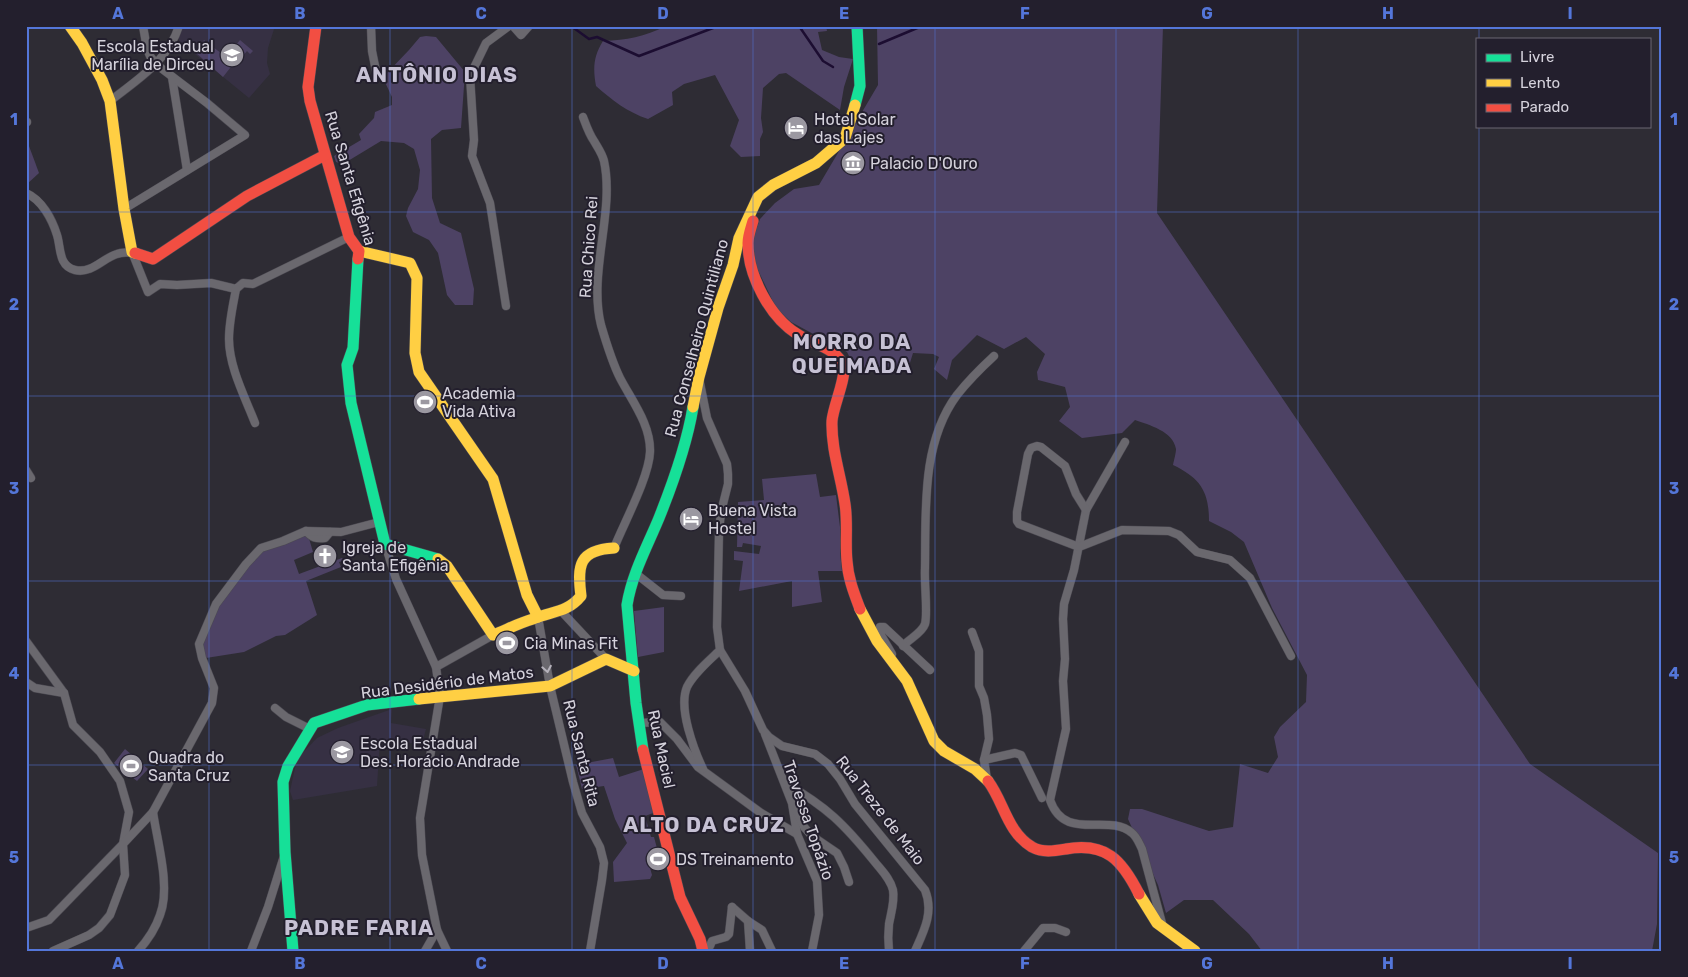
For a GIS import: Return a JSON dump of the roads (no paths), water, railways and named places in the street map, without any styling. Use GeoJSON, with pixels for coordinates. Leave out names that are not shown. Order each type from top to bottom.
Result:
{"type":"FeatureCollection","features":[{"type":"Feature","properties":{"kind":"street"},"geometry":{"type":"LineString","coordinates":[[70,26],[82,43],[102,80],[110,101],[124,209],[132,252],[148,292],[160,284],[211,284],[236,289]]}},
{"type":"Feature","properties":{"kind":"street"},"geometry":{"type":"LineString","coordinates":[[124,209],[245,135],[157,65],[147,49],[142,26]]}},
{"type":"Feature","properties":{"kind":"street"},"geometry":{"type":"LineString","coordinates":[[110,101],[157,65],[176,35],[179,26]]}},
{"type":"Feature","properties":{"kind":"street","name":"Rua Santa Efigênia"},"geometry":{"type":"LineString","coordinates":[[316,26],[308,87],[310,101],[349,237],[359,251],[353,348],[346,365],[351,403],[386,544]]}},
{"type":"Feature","properties":{"kind":"street"},"geometry":{"type":"LineString","coordinates":[[371,26],[372,51],[376,70]]}},
{"type":"Feature","properties":{"kind":"street"},"geometry":{"type":"LineString","coordinates":[[506,306],[490,203],[472,156],[474,140],[470,76],[486,43],[509,26]]}},
{"type":"Feature","properties":{"kind":"street"},"geometry":{"type":"LineString","coordinates":[[513,26],[521,35],[529,26]]}},
{"type":"Feature","properties":{"kind":"street","name":"Rua Conselheiro Quintiliano"},"geometry":{"type":"LineString","coordinates":[[634,671],[627,605],[629,592],[659,517],[691,420],[699,377],[718,308],[733,265],[739,238],[758,197],[774,184],[816,163],[845,138],[860,86],[857,26]]}},
{"type":"Feature","properties":{"kind":"street"},"geometry":{"type":"LineString","coordinates":[[172,77],[187,170]]}},
{"type":"Feature","properties":{"kind":"street","name":"Rua Chico Rei"},"geometry":{"type":"LineString","coordinates":[[583,117],[602,153],[605,172],[604,212],[598,280],[598,306],[601,323],[620,378],[644,423],[650,450],[642,481],[614,548]]}},
{"type":"Feature","properties":{"kind":"street"},"geometry":{"type":"LineString","coordinates":[[26,193],[33,196],[45,209],[58,238],[61,257],[68,266],[73,270],[86,270],[117,254],[132,252],[153,259],[247,196],[325,155]]}},
{"type":"Feature","properties":{"kind":"street"},"geometry":{"type":"LineString","coordinates":[[758,197],[748,244],[756,278],[766,299],[775,314],[786,326],[834,355],[843,365],[845,372],[834,402],[832,432],[846,505],[847,566],[855,594],[872,633],[904,675]]}},
{"type":"Feature","properties":{"kind":"street"},"geometry":{"type":"LineString","coordinates":[[256,423],[240,386],[231,354],[229,340],[236,289],[243,283],[253,284],[349,237]]}},
{"type":"Feature","properties":{"kind":"street"},"geometry":{"type":"LineString","coordinates":[[359,251],[410,263],[417,278],[415,353],[419,372],[494,479],[527,595],[538,617]]}},
{"type":"Feature","properties":{"kind":"street"},"geometry":{"type":"LineString","coordinates":[[903,646],[920,631],[925,623],[924,581],[928,478],[938,433],[957,395],[994,356]]}},
{"type":"Feature","properties":{"kind":"street","name":"Rua Treze de Maio"},"geometry":{"type":"LineString","coordinates":[[699,377],[707,418],[727,464],[728,474],[719,532],[717,627],[720,650],[745,691],[763,730],[782,746],[815,754],[828,764],[840,778],[855,804],[925,890],[929,898],[929,914],[915,951]]}},
{"type":"Feature","properties":{"kind":"street"},"geometry":{"type":"LineString","coordinates":[[1125,442],[1116,461],[1086,510],[1074,570],[1064,604],[1065,659],[1063,681],[1066,729],[1064,746],[1050,800],[1057,812],[1069,822],[1080,825],[1121,827],[1138,839],[1163,929]]}},
{"type":"Feature","properties":{"kind":"street"},"geometry":{"type":"LineString","coordinates":[[1086,510],[1076,494],[1064,466],[1041,447],[1033,446],[1030,448],[1017,512],[1019,524],[1079,547],[1122,530],[1169,531],[1179,535],[1197,552],[1230,560],[1250,578],[1291,656]]}},
{"type":"Feature","properties":{"kind":"street"},"geometry":{"type":"LineString","coordinates":[[26,470],[31,478]]}},
{"type":"Feature","properties":{"kind":"street"},"geometry":{"type":"LineString","coordinates":[[26,928],[49,920],[152,812],[212,703],[214,688],[202,658],[199,644],[216,604],[261,548],[306,531],[342,532],[379,522]]}},
{"type":"Feature","properties":{"kind":"street"},"geometry":{"type":"LineString","coordinates":[[386,544],[437,559],[448,566],[493,635]]}},
{"type":"Feature","properties":{"kind":"street"},"geometry":{"type":"LineString","coordinates":[[386,544],[396,579],[436,667],[440,696],[420,818],[422,855],[437,930],[447,951]]}},
{"type":"Feature","properties":{"kind":"street"},"geometry":{"type":"LineString","coordinates":[[436,667],[493,635],[538,617],[562,612],[575,604],[581,596],[579,567],[582,559],[590,552],[602,548],[614,548]]}},
{"type":"Feature","properties":{"kind":"street"},"geometry":{"type":"LineString","coordinates":[[635,573],[663,595],[681,596]]}},
{"type":"Feature","properties":{"kind":"street"},"geometry":{"type":"LineString","coordinates":[[562,612],[606,659],[634,671]]}},
{"type":"Feature","properties":{"kind":"street","name":"Rua Santa Rita"},"geometry":{"type":"LineString","coordinates":[[538,617],[550,686],[582,814],[600,847],[604,863],[590,951]]}},
{"type":"Feature","properties":{"kind":"street"},"geometry":{"type":"LineString","coordinates":[[930,670],[884,628],[880,627],[881,635],[919,702],[933,739],[944,751],[976,769],[987,779],[1009,822],[1027,843],[1035,849],[1044,852],[1088,846],[1104,851],[1122,866],[1149,912],[1163,929],[1195,951]]}},
{"type":"Feature","properties":{"kind":"street"},"geometry":{"type":"LineString","coordinates":[[972,632],[978,651],[979,686],[986,705],[989,739],[984,760],[987,779]]}},
{"type":"Feature","properties":{"kind":"street"},"geometry":{"type":"LineString","coordinates":[[26,641],[64,692],[73,725],[100,752],[120,781],[129,812],[123,844],[124,875],[110,915],[99,928],[89,935],[53,951]]}},
{"type":"Feature","properties":{"kind":"street"},"geometry":{"type":"LineString","coordinates":[[703,769],[692,745],[686,714],[685,694],[691,681],[720,650]]}},
{"type":"Feature","properties":{"kind":"street","name":"Rua Desidério de Matos"},"geometry":{"type":"LineString","coordinates":[[310,729],[314,723],[368,705],[550,686],[606,659]]}},
{"type":"Feature","properties":{"kind":"street","name":"Rua Maciel"},"geometry":{"type":"LineString","coordinates":[[634,671],[636,703],[644,754],[680,897],[707,948]]}},
{"type":"Feature","properties":{"kind":"street"},"geometry":{"type":"LineString","coordinates":[[26,682],[35,688],[64,692]]}},
{"type":"Feature","properties":{"kind":"street"},"geometry":{"type":"LineString","coordinates":[[275,708],[286,717],[310,729],[288,766],[283,782],[285,852],[294,951]]}},
{"type":"Feature","properties":{"kind":"street"},"geometry":{"type":"LineString","coordinates":[[639,723],[660,722],[677,740],[694,763],[750,805],[797,834]]}},
{"type":"Feature","properties":{"kind":"street","name":"Travessa Topázio"},"geometry":{"type":"LineString","coordinates":[[763,730],[786,783],[792,803],[797,834],[814,871],[819,891],[819,915],[812,951]]}},
{"type":"Feature","properties":{"kind":"street"},"geometry":{"type":"LineString","coordinates":[[984,760],[1015,753],[1021,754],[1042,798]]}},
{"type":"Feature","properties":{"kind":"street"},"geometry":{"type":"LineString","coordinates":[[786,783],[807,795],[835,816],[850,831],[889,880],[893,892],[889,923],[889,951]]}},
{"type":"Feature","properties":{"kind":"street"},"geometry":{"type":"LineString","coordinates":[[792,803],[804,827],[812,836],[836,853],[849,882]]}},
{"type":"Feature","properties":{"kind":"street"},"geometry":{"type":"LineString","coordinates":[[138,951],[157,922],[161,914],[163,902],[162,871],[152,812]]}},
{"type":"Feature","properties":{"kind":"street"},"geometry":{"type":"LineString","coordinates":[[251,951],[268,907],[285,852]]}},
{"type":"Feature","properties":{"kind":"street"},"geometry":{"type":"LineString","coordinates":[[707,948],[712,941],[726,937],[729,934],[732,907],[748,922],[762,930],[772,951]]}},
{"type":"Feature","properties":{"kind":"street"},"geometry":{"type":"LineString","coordinates":[[748,922],[750,951]]}},
{"type":"Feature","properties":{"kind":"street"},"geometry":{"type":"LineString","coordinates":[[1024,951],[1043,928],[1055,928],[1066,932]]}},
{"type":"Feature","properties":{"kind":"street"},"geometry":{"type":"LineString","coordinates":[[425,951],[437,930]]}},
{"type":"Feature","properties":{"kind":"waterway"},"geometry":{"type":"LineString","coordinates":[[571,26],[589,39],[597,37],[639,56],[721,26]]}},
{"type":"Feature","properties":{"kind":"waterway"},"geometry":{"type":"LineString","coordinates":[[799,26],[823,61],[833,67]]}},
{"type":"Feature","properties":{"kind":"waterway"},"geometry":{"type":"LineString","coordinates":[[879,44],[922,26]]}},
{"type":"Feature","properties":{"kind":"waterway"},"geometry":{"type":"LineString","coordinates":[[1053,26],[1063,26]]}},
{"type":"Feature","properties":{"kind":"place","name":"Escola Estadual Marília de Dirceu"},"geometry":{"type":"Point","coordinates":[232,55]}},
{"type":"Feature","properties":{"kind":"place","name":"Hotel Solar das Lajes"},"geometry":{"type":"Point","coordinates":[796,128]}},
{"type":"Feature","properties":{"kind":"place","name":"Palacio D'Ouro"},"geometry":{"type":"Point","coordinates":[853,163]}},
{"type":"Feature","properties":{"kind":"place","name":"Academia Vida Ativa"},"geometry":{"type":"Point","coordinates":[425,402]}},
{"type":"Feature","properties":{"kind":"place","name":"Buena Vista Hostel"},"geometry":{"type":"Point","coordinates":[691,519]}},
{"type":"Feature","properties":{"kind":"place","name":"Igreja de Santa Efigênia"},"geometry":{"type":"Point","coordinates":[325,556]}},
{"type":"Feature","properties":{"kind":"place","name":"Cia Minas Fit"},"geometry":{"type":"Point","coordinates":[507,643]}},
{"type":"Feature","properties":{"kind":"place","name":"Escola Estadual Des. Horácio Andrade"},"geometry":{"type":"Point","coordinates":[342,752]}},
{"type":"Feature","properties":{"kind":"place","name":"Quadra do Santa Cruz"},"geometry":{"type":"Point","coordinates":[131,766]}},
{"type":"Feature","properties":{"kind":"place","name":"DS Treinamento"},"geometry":{"type":"Point","coordinates":[658,859]}},
{"type":"Feature","properties":{"kind":"district","name":"ANTÔNIO DIAS"},"geometry":{"type":"Point","coordinates":[437,75]}},
{"type":"Feature","properties":{"kind":"district","name":"MORRO DA QUEIMADA"},"geometry":{"type":"Point","coordinates":[852,354]}},
{"type":"Feature","properties":{"kind":"district","name":"ALTO DA CRUZ"},"geometry":{"type":"Point","coordinates":[704,825]}},
{"type":"Feature","properties":{"kind":"district","name":"PADRE FARIA"},"geometry":{"type":"Point","coordinates":[359,928]}}]}
